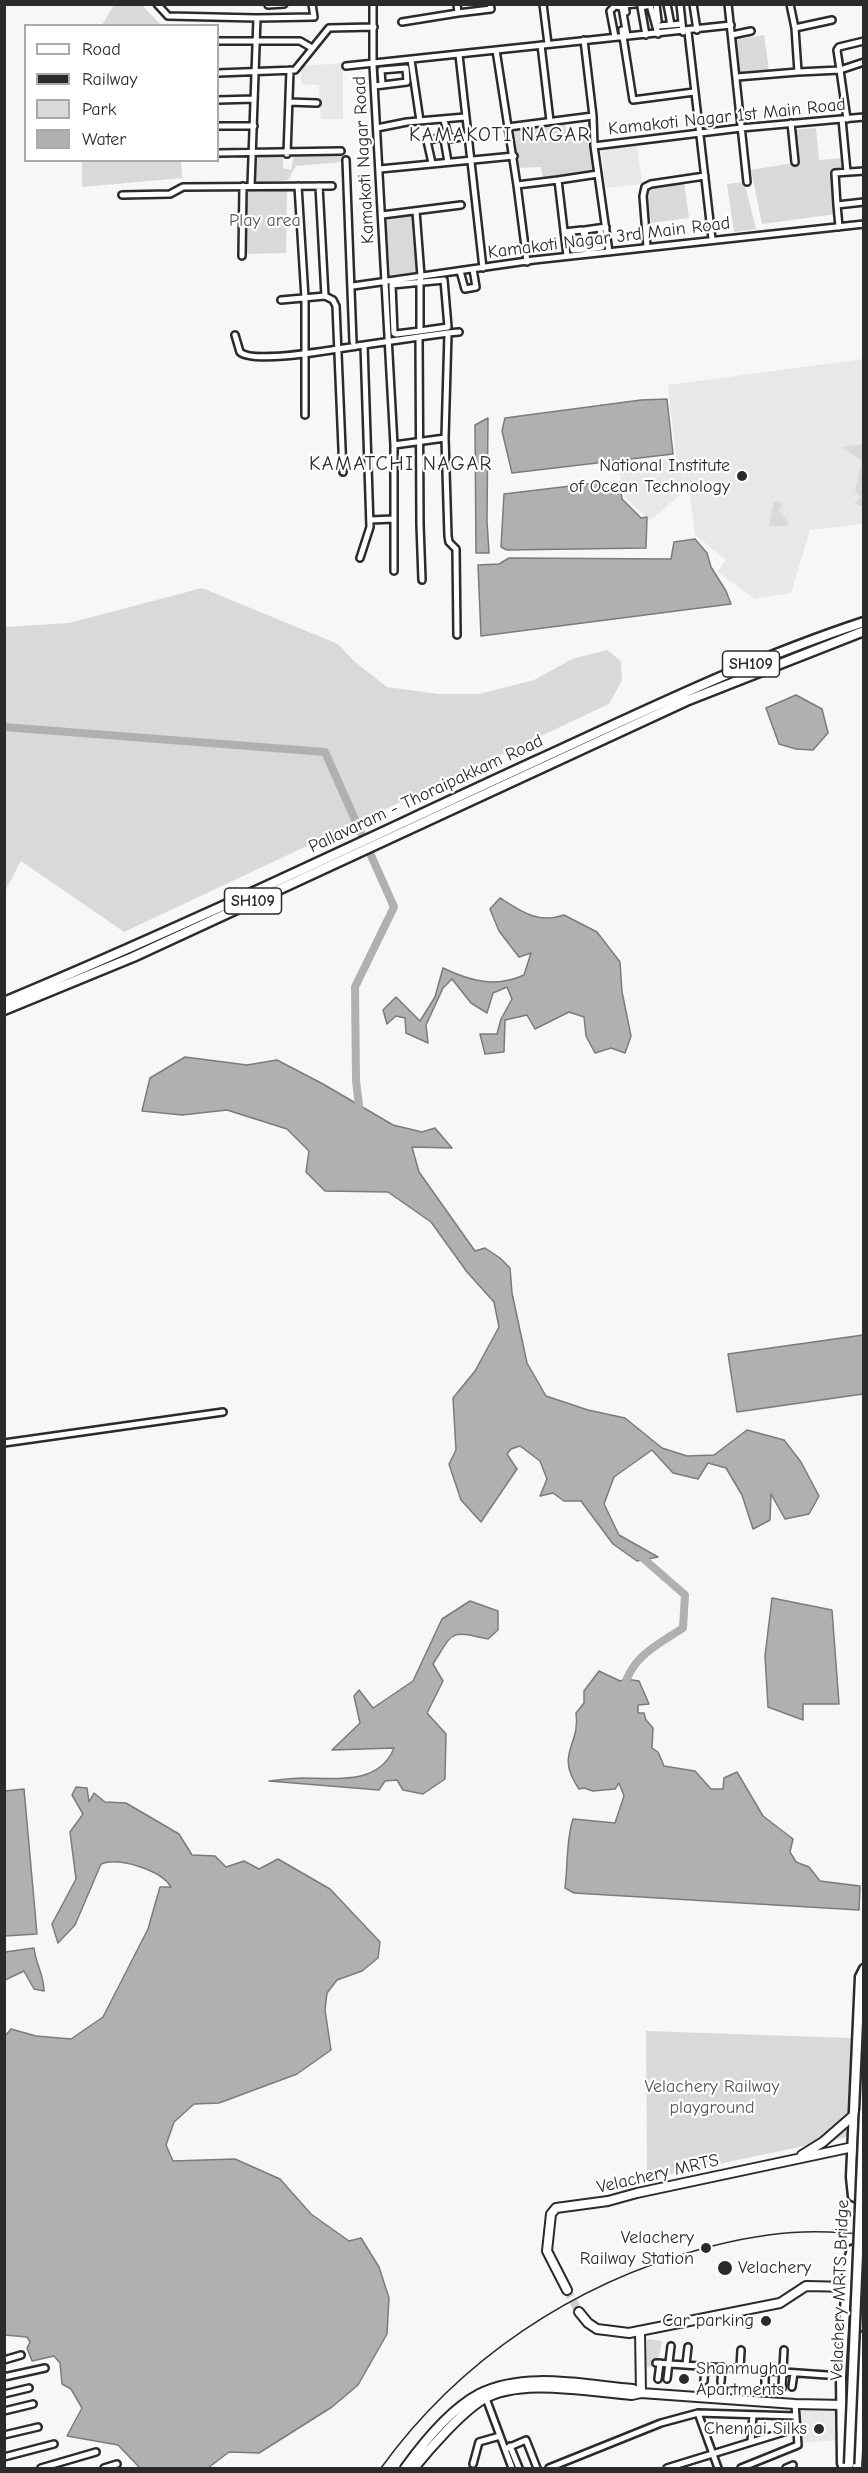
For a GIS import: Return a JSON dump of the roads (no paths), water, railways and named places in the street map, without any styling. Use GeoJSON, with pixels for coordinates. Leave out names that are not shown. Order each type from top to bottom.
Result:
{"type":"FeatureCollection","features":[{"type":"Feature","properties":{"kind":"main road","name":"Pallavaram - Thoraipakkam Road"},"geometry":{"type":"LineString","coordinates":[[856,634],[864,622]]}},
{"type":"Feature","properties":{"kind":"main road","name":"Pallavaram - Thoraipakkam Road"},"geometry":{"type":"LineString","coordinates":[[688,696],[864,631]]}},
{"type":"Feature","properties":{"kind":"main road","name":"Pallavaram - Thoraipakkam Road"},"geometry":{"type":"LineString","coordinates":[[6,1006],[135,951],[817,637],[856,634]]}},
{"type":"Feature","properties":{"kind":"main road"},"geometry":{"type":"LineString","coordinates":[[864,1969],[860,1977],[852,2192],[853,2196],[864,2201]]}},
{"type":"Feature","properties":{"kind":"main road","name":"Velachery MRTS Bridge"},"geometry":{"type":"LineString","coordinates":[[847,2467],[864,2114]]}},
{"type":"Feature","properties":{"kind":"main road"},"geometry":{"type":"LineString","coordinates":[[842,2406],[850,2253],[855,2249],[864,2248]]}},
{"type":"Feature","properties":{"kind":"main road"},"geometry":{"type":"LineString","coordinates":[[847,2467],[842,2463],[841,2376],[854,2256],[864,2254]]}},
{"type":"Feature","properties":{"kind":"main road","name":"Velachery MRTS Bridge"},"geometry":{"type":"LineString","coordinates":[[858,2469],[864,2336]]}},
{"type":"Feature","properties":{"kind":"street"},"geometry":{"type":"LineString","coordinates":[[166,4],[159,7],[168,16],[257,18],[314,17],[312,4]]}},
{"type":"Feature","properties":{"kind":"street"},"geometry":{"type":"LineString","coordinates":[[268,5],[284,4]]}},
{"type":"Feature","properties":{"kind":"street"},"geometry":{"type":"LineString","coordinates":[[346,66],[374,65],[373,4]]}},
{"type":"Feature","properties":{"kind":"street"},"geometry":{"type":"LineString","coordinates":[[457,4],[458,13]]}},
{"type":"Feature","properties":{"kind":"street"},"geometry":{"type":"LineString","coordinates":[[402,22],[491,9],[490,4]]}},
{"type":"Feature","properties":{"kind":"street"},"geometry":{"type":"LineString","coordinates":[[543,4],[549,44]]}},
{"type":"Feature","properties":{"kind":"street"},"geometry":{"type":"LineString","coordinates":[[645,35],[636,4],[625,7],[622,34],[633,100],[694,92]]}},
{"type":"Feature","properties":{"kind":"street"},"geometry":{"type":"LineString","coordinates":[[657,4],[659,34]]}},
{"type":"Feature","properties":{"kind":"street"},"geometry":{"type":"LineString","coordinates":[[667,4],[671,25]]}},
{"type":"Feature","properties":{"kind":"street"},"geometry":{"type":"LineString","coordinates":[[680,4],[682,24],[686,32],[712,239]]}},
{"type":"Feature","properties":{"kind":"street"},"geometry":{"type":"LineString","coordinates":[[693,4],[697,30]]}},
{"type":"Feature","properties":{"kind":"street"},"geometry":{"type":"LineString","coordinates":[[728,4],[747,182]]}},
{"type":"Feature","properties":{"kind":"street"},"geometry":{"type":"LineString","coordinates":[[790,4],[795,28],[798,72]]}},
{"type":"Feature","properties":{"kind":"street"},"geometry":{"type":"LineString","coordinates":[[645,35],[641,8],[651,5],[659,34]]}},
{"type":"Feature","properties":{"kind":"street"},"geometry":{"type":"LineString","coordinates":[[251,186],[257,18]]}},
{"type":"Feature","properties":{"kind":"street"},"geometry":{"type":"LineString","coordinates":[[795,28],[832,20]]}},
{"type":"Feature","properties":{"kind":"street"},"geometry":{"type":"LineString","coordinates":[[659,26],[682,24]]}},
{"type":"Feature","properties":{"kind":"street","name":"Kamakoti Nagar Road"},"geometry":{"type":"LineString","coordinates":[[394,571],[394,445],[374,65],[393,65],[411,60],[622,34],[659,34],[731,26]]}},
{"type":"Feature","properties":{"kind":"street"},"geometry":{"type":"LineString","coordinates":[[219,73],[295,69],[329,28],[374,27]]}},
{"type":"Feature","properties":{"kind":"street"},"geometry":{"type":"LineString","coordinates":[[732,34],[751,31]]}},
{"type":"Feature","properties":{"kind":"street"},"geometry":{"type":"LineString","coordinates":[[584,40],[603,228],[605,244],[609,252]]}},
{"type":"Feature","properties":{"kind":"street"},"geometry":{"type":"LineString","coordinates":[[848,172],[837,50],[839,47],[864,40]]}},
{"type":"Feature","properties":{"kind":"street"},"geometry":{"type":"LineString","coordinates":[[219,41],[300,41],[312,48]]}},
{"type":"Feature","properties":{"kind":"street"},"geometry":{"type":"LineString","coordinates":[[541,45],[550,121]]}},
{"type":"Feature","properties":{"kind":"street"},"geometry":{"type":"LineString","coordinates":[[496,50],[514,156],[527,262]]}},
{"type":"Feature","properties":{"kind":"street"},"geometry":{"type":"LineString","coordinates":[[459,55],[483,268]]}},
{"type":"Feature","properties":{"kind":"street"},"geometry":{"type":"LineString","coordinates":[[375,86],[407,82],[411,60]]}},
{"type":"Feature","properties":{"kind":"street"},"geometry":{"type":"LineString","coordinates":[[737,77],[840,70],[864,62]]}},
{"type":"Feature","properties":{"kind":"street"},"geometry":{"type":"LineString","coordinates":[[382,85],[381,70],[393,65],[409,68]]}},
{"type":"Feature","properties":{"kind":"street"},"geometry":{"type":"LineString","coordinates":[[409,68],[420,121]]}},
{"type":"Feature","properties":{"kind":"street"},"geometry":{"type":"LineString","coordinates":[[287,154],[290,70]]}},
{"type":"Feature","properties":{"kind":"street"},"geometry":{"type":"LineString","coordinates":[[219,100],[254,99]]}},
{"type":"Feature","properties":{"kind":"street"},"geometry":{"type":"LineString","coordinates":[[289,102],[317,103]]}},
{"type":"Feature","properties":{"kind":"street"},"geometry":{"type":"LineString","coordinates":[[508,127],[592,116]]}},
{"type":"Feature","properties":{"kind":"street"},"geometry":{"type":"LineString","coordinates":[[378,128],[465,117]]}},
{"type":"Feature","properties":{"kind":"street","name":"Kamakoti Nagar 1st Main Road"},"geometry":{"type":"LineString","coordinates":[[594,146],[741,128],[864,117]]}},
{"type":"Feature","properties":{"kind":"street"},"geometry":{"type":"LineString","coordinates":[[444,120],[449,139],[467,136]]}},
{"type":"Feature","properties":{"kind":"street"},"geometry":{"type":"LineString","coordinates":[[791,123],[795,162]]}},
{"type":"Feature","properties":{"kind":"street"},"geometry":{"type":"LineString","coordinates":[[219,126],[254,126]]}},
{"type":"Feature","properties":{"kind":"street"},"geometry":{"type":"LineString","coordinates":[[432,163],[427,141],[441,137],[444,139],[448,162]]}},
{"type":"Feature","properties":{"kind":"street","name":"Kamakoti Nagar Road"},"geometry":{"type":"LineString","coordinates":[[219,153],[341,152]]}},
{"type":"Feature","properties":{"kind":"street"},"geometry":{"type":"LineString","coordinates":[[380,169],[514,156]]}},
{"type":"Feature","properties":{"kind":"street"},"geometry":{"type":"LineString","coordinates":[[346,160],[356,285],[354,342]]}},
{"type":"Feature","properties":{"kind":"street"},"geometry":{"type":"LineString","coordinates":[[839,227],[835,173],[864,171]]}},
{"type":"Feature","properties":{"kind":"street"},"geometry":{"type":"LineString","coordinates":[[517,185],[598,174]]}},
{"type":"Feature","properties":{"kind":"street"},"geometry":{"type":"LineString","coordinates":[[647,247],[643,196],[645,187],[651,184],[705,176]]}},
{"type":"Feature","properties":{"kind":"street"},"geometry":{"type":"LineString","coordinates":[[558,180],[566,232],[567,256]]}},
{"type":"Feature","properties":{"kind":"street"},"geometry":{"type":"LineString","coordinates":[[242,256],[243,186]]}},
{"type":"Feature","properties":{"kind":"street"},"geometry":{"type":"LineString","coordinates":[[298,186],[305,298],[305,415]]}},
{"type":"Feature","properties":{"kind":"street"},"geometry":{"type":"LineString","coordinates":[[319,186],[325,296]]}},
{"type":"Feature","properties":{"kind":"street"},"geometry":{"type":"LineString","coordinates":[[122,195],[170,194],[183,187],[332,186]]}},
{"type":"Feature","properties":{"kind":"street"},"geometry":{"type":"LineString","coordinates":[[837,205],[864,202]]}},
{"type":"Feature","properties":{"kind":"street"},"geometry":{"type":"LineString","coordinates":[[382,215],[461,205]]}},
{"type":"Feature","properties":{"kind":"street"},"geometry":{"type":"LineString","coordinates":[[416,212],[420,279],[422,580]]}},
{"type":"Feature","properties":{"kind":"street","name":"Kamakoti Nagar 3rd Main Road"},"geometry":{"type":"LineString","coordinates":[[356,285],[386,280],[420,279],[588,251],[609,252],[864,224]]}},
{"type":"Feature","properties":{"kind":"street"},"geometry":{"type":"LineString","coordinates":[[588,251],[585,230],[603,228]]}},
{"type":"Feature","properties":{"kind":"street"},"geometry":{"type":"LineString","coordinates":[[566,232],[583,230],[588,251]]}},
{"type":"Feature","properties":{"kind":"street"},"geometry":{"type":"LineString","coordinates":[[566,232],[573,250],[588,251],[605,244]]}},
{"type":"Feature","properties":{"kind":"street"},"geometry":{"type":"LineString","coordinates":[[460,271],[465,289],[476,287],[473,269]]}},
{"type":"Feature","properties":{"kind":"street"},"geometry":{"type":"LineString","coordinates":[[448,273],[450,323]]}},
{"type":"Feature","properties":{"kind":"street"},"geometry":{"type":"LineString","coordinates":[[235,335],[240,352],[246,356],[304,355],[389,342],[419,334],[448,327],[445,281],[420,279],[394,284],[391,287],[394,333],[419,334],[459,332]]}},
{"type":"Feature","properties":{"kind":"street"},"geometry":{"type":"LineString","coordinates":[[281,300],[325,296],[333,300],[336,306],[343,472]]}},
{"type":"Feature","properties":{"kind":"street"},"geometry":{"type":"LineString","coordinates":[[448,333],[445,438],[448,536],[449,542],[456,549],[457,635]]}},
{"type":"Feature","properties":{"kind":"street"},"geometry":{"type":"LineString","coordinates":[[360,558],[369,537],[370,520],[364,345]]}},
{"type":"Feature","properties":{"kind":"street"},"geometry":{"type":"LineString","coordinates":[[394,445],[445,438]]}},
{"type":"Feature","properties":{"kind":"street"},"geometry":{"type":"LineString","coordinates":[[370,520],[394,519]]}},
{"type":"Feature","properties":{"kind":"street"},"geometry":{"type":"LineString","coordinates":[[4,1443],[223,1412]]}},
{"type":"Feature","properties":{"kind":"street"},"geometry":{"type":"LineString","coordinates":[[796,2159],[823,2142],[854,2115]]}},
{"type":"Feature","properties":{"kind":"street","name":"Velachery MRTS"},"geometry":{"type":"LineString","coordinates":[[567,2290],[547,2251],[551,2214],[556,2208],[608,2201],[853,2147]]}},
{"type":"Feature","properties":{"kind":"street"},"geometry":{"type":"LineString","coordinates":[[579,2312],[588,2323],[597,2329],[629,2333],[780,2303],[806,2286],[849,2287]]}},
{"type":"Feature","properties":{"kind":"street"},"geometry":{"type":"LineString","coordinates":[[640,2331],[641,2393]]}},
{"type":"Feature","properties":{"kind":"street"},"geometry":{"type":"LineString","coordinates":[[667,2379],[671,2346]]}},
{"type":"Feature","properties":{"kind":"street"},"geometry":{"type":"LineString","coordinates":[[686,2364],[688,2348]]}},
{"type":"Feature","properties":{"kind":"street"},"geometry":{"type":"LineString","coordinates":[[740,2368],[741,2350]]}},
{"type":"Feature","properties":{"kind":"street"},"geometry":{"type":"LineString","coordinates":[[782,2388],[784,2350]]}},
{"type":"Feature","properties":{"kind":"street"},"geometry":{"type":"LineString","coordinates":[[4,2360],[21,2355]]}},
{"type":"Feature","properties":{"kind":"street"},"geometry":{"type":"LineString","coordinates":[[658,2379],[658,2363],[841,2376]]}},
{"type":"Feature","properties":{"kind":"street"},"geometry":{"type":"LineString","coordinates":[[704,2381],[705,2366]]}},
{"type":"Feature","properties":{"kind":"street"},"geometry":{"type":"LineString","coordinates":[[721,2382],[722,2367]]}},
{"type":"Feature","properties":{"kind":"street"},"geometry":{"type":"LineString","coordinates":[[4,2377],[45,2368]]}},
{"type":"Feature","properties":{"kind":"street"},"geometry":{"type":"LineString","coordinates":[[765,2371],[765,2385]]}},
{"type":"Feature","properties":{"kind":"street"},"geometry":{"type":"LineString","coordinates":[[792,2387],[794,2373]]}},
{"type":"Feature","properties":{"kind":"street"},"geometry":{"type":"LineString","coordinates":[[405,2469],[479,2394],[520,2383],[572,2384],[633,2389],[641,2393],[842,2406]]}},
{"type":"Feature","properties":{"kind":"street"},"geometry":{"type":"LineString","coordinates":[[4,2394],[30,2388]]}},
{"type":"Feature","properties":{"kind":"street"},"geometry":{"type":"LineString","coordinates":[[487,2402],[500,2436],[508,2447],[512,2469]]}},
{"type":"Feature","properties":{"kind":"street"},"geometry":{"type":"LineString","coordinates":[[4,2411],[33,2404]]}},
{"type":"Feature","properties":{"kind":"street"},"geometry":{"type":"LineString","coordinates":[[741,2469],[798,2445],[795,2404]]}},
{"type":"Feature","properties":{"kind":"street"},"geometry":{"type":"LineString","coordinates":[[549,2469],[661,2423],[698,2413],[796,2416]]}},
{"type":"Feature","properties":{"kind":"street"},"geometry":{"type":"LineString","coordinates":[[698,2413],[717,2469]]}},
{"type":"Feature","properties":{"kind":"street"},"geometry":{"type":"LineString","coordinates":[[752,2441],[753,2415]]}},
{"type":"Feature","properties":{"kind":"street"},"geometry":{"type":"LineString","coordinates":[[4,2435],[38,2427]]}},
{"type":"Feature","properties":{"kind":"street"},"geometry":{"type":"LineString","coordinates":[[667,2469],[712,2452],[797,2428]]}},
{"type":"Feature","properties":{"kind":"street"},"geometry":{"type":"LineString","coordinates":[[473,2464],[479,2442],[500,2436]]}},
{"type":"Feature","properties":{"kind":"street"},"geometry":{"type":"LineString","coordinates":[[508,2447],[528,2440],[537,2469]]}},
{"type":"Feature","properties":{"kind":"street"},"geometry":{"type":"LineString","coordinates":[[4,2457],[54,2444]]}},
{"type":"Feature","properties":{"kind":"street"},"geometry":{"type":"LineString","coordinates":[[41,2469],[96,2452]]}},
{"type":"Feature","properties":{"kind":"street"},"geometry":{"type":"LineString","coordinates":[[414,2469],[420,2454]]}},
{"type":"Feature","properties":{"kind":"street"},"geometry":{"type":"LineString","coordinates":[[511,2457],[519,2468]]}},
{"type":"Feature","properties":{"kind":"street"},"geometry":{"type":"LineString","coordinates":[[104,2469],[117,2464]]}},
{"type":"Feature","properties":{"kind":"street"},"geometry":{"type":"LineString","coordinates":[[786,2469],[793,2465]]}},
{"type":"Feature","properties":{"kind":"water"},"geometry":{"type":"Polygon","coordinates":[[[667,399],[673,454],[512,473],[502,431],[505,418],[641,400],[667,399]]]}},
{"type":"Feature","properties":{"kind":"water"},"geometry":{"type":"Polygon","coordinates":[[[488,418],[489,553],[476,553],[475,425],[488,418]]]}},
{"type":"Feature","properties":{"kind":"water"},"geometry":{"type":"Polygon","coordinates":[[[620,483],[622,499],[641,518],[647,517],[646,548],[507,550],[501,547],[504,494],[587,484],[620,483]]]}},
{"type":"Feature","properties":{"kind":"water"},"geometry":{"type":"Polygon","coordinates":[[[695,539],[707,553],[711,567],[731,604],[481,636],[478,565],[499,564],[509,558],[671,559],[674,542],[695,539]]]}},
{"type":"Feature","properties":{"kind":"water"},"geometry":{"type":"Polygon","coordinates":[[[796,695],[822,709],[828,733],[813,750],[796,749],[779,744],[766,708],[796,695]]]}},
{"type":"Feature","properties":{"kind":"water"},"geometry":{"type":"Polygon","coordinates":[[[500,898],[530,915],[546,918],[564,915],[597,932],[620,962],[622,992],[631,1036],[625,1053],[611,1048],[595,1053],[586,1036],[584,1017],[569,1012],[535,1029],[527,1015],[505,1020],[504,1052],[485,1054],[480,1034],[497,1034],[501,1019],[512,999],[507,987],[493,993],[487,1013],[471,1003],[452,979],[443,988],[426,1025],[428,1043],[406,1033],[405,1018],[396,1016],[387,1024],[383,1010],[396,997],[420,1021],[435,997],[443,968],[473,979],[493,982],[524,975],[531,953],[519,957],[499,931],[490,909],[500,898]]]}},
{"type":"Feature","properties":{"kind":"water"},"geometry":{"type":"Polygon","coordinates":[[[185,1057],[247,1065],[277,1060],[393,1125],[422,1132],[435,1128],[452,1148],[412,1147],[419,1172],[475,1251],[485,1248],[510,1268],[512,1293],[527,1363],[546,1396],[588,1410],[625,1418],[662,1448],[687,1456],[714,1455],[747,1430],[784,1440],[801,1462],[819,1496],[809,1514],[785,1519],[771,1494],[770,1520],[753,1529],[742,1495],[726,1468],[708,1463],[698,1479],[673,1473],[652,1450],[614,1477],[604,1504],[619,1535],[658,1557],[637,1561],[613,1544],[581,1501],[564,1501],[553,1493],[540,1496],[547,1479],[540,1461],[520,1446],[511,1449],[507,1454],[517,1469],[481,1522],[461,1500],[449,1464],[456,1450],[453,1398],[475,1371],[499,1327],[494,1302],[467,1272],[431,1222],[388,1192],[325,1191],[306,1172],[309,1151],[287,1129],[227,1110],[182,1115],[142,1111],[150,1078],[185,1057]]]}},
{"type":"Feature","properties":{"kind":"water"},"geometry":{"type":"Polygon","coordinates":[[[863,1335],[863,1394],[737,1412],[728,1354],[863,1335]]]}},
{"type":"Feature","properties":{"kind":"water"},"geometry":{"type":"Polygon","coordinates":[[[772,1598],[832,1610],[839,1704],[803,1704],[803,1720],[768,1707],[765,1656],[772,1598]]]}},
{"type":"Feature","properties":{"kind":"water"},"geometry":{"type":"Polygon","coordinates":[[[470,1601],[498,1611],[498,1630],[488,1639],[466,1634],[454,1636],[449,1639],[433,1664],[443,1681],[427,1713],[446,1734],[445,1779],[423,1794],[403,1790],[397,1780],[385,1781],[379,1790],[269,1781],[298,1778],[341,1779],[367,1774],[378,1769],[394,1748],[332,1750],[360,1723],[354,1696],[359,1690],[373,1708],[413,1681],[442,1619],[470,1601]]]}},
{"type":"Feature","properties":{"kind":"water"},"geometry":{"type":"Polygon","coordinates":[[[599,1671],[620,1681],[626,1679],[639,1681],[649,1704],[638,1705],[638,1713],[644,1713],[646,1720],[653,1728],[652,1748],[658,1752],[664,1766],[695,1771],[711,1789],[723,1789],[724,1778],[737,1772],[763,1816],[793,1839],[790,1852],[796,1862],[809,1867],[820,1881],[860,1886],[859,1910],[574,1893],[565,1888],[568,1844],[573,1819],[615,1823],[624,1796],[619,1783],[615,1789],[593,1791],[579,1789],[569,1766],[568,1758],[577,1724],[576,1713],[584,1703],[584,1691],[599,1671]]]}},
{"type":"Feature","properties":{"kind":"water"},"geometry":{"type":"Polygon","coordinates":[[[76,1787],[87,1788],[89,1802],[94,1793],[105,1802],[126,1803],[179,1834],[192,1855],[215,1856],[226,1867],[244,1861],[259,1869],[278,1859],[330,1889],[380,1942],[378,1958],[362,1971],[337,1980],[327,1993],[325,2010],[331,2050],[297,2074],[219,2103],[194,2104],[174,2122],[166,2145],[173,2161],[235,2159],[280,2179],[311,2214],[349,2241],[361,2238],[379,2267],[389,2298],[387,2334],[358,2385],[332,2407],[259,2453],[229,2452],[208,2468],[140,2468],[118,2445],[67,2436],[82,2408],[71,2389],[62,2384],[60,2363],[54,2356],[32,2361],[27,2348],[30,2342],[27,2337],[5,2335],[5,2036],[11,2029],[36,2036],[71,2039],[103,2017],[148,1929],[160,1887],[171,1887],[158,1875],[139,1866],[118,1862],[101,1864],[75,1925],[58,1943],[52,1924],[76,1879],[70,1832],[83,1814],[72,1795],[76,1787]]]}},
{"type":"Feature","properties":{"kind":"water"},"geometry":{"type":"Polygon","coordinates":[[[24,1789],[37,1934],[5,1936],[5,1791],[24,1789]]]}},
{"type":"Feature","properties":{"kind":"water"},"geometry":{"type":"Polygon","coordinates":[[[34,1948],[44,1991],[34,1989],[24,1971],[5,1980],[5,1952],[34,1948]]]}},
{"type":"Feature","properties":{"kind":"waterway"},"geometry":{"type":"LineString","coordinates":[[4,727],[325,752],[394,907],[355,987],[356,1081],[360,1113]]}},
{"type":"Feature","properties":{"kind":"waterway"},"geometry":{"type":"LineString","coordinates":[[624,1688],[627,1677],[639,1660],[655,1646],[683,1628],[685,1595],[637,1553]]}},
{"type":"Feature","properties":{"kind":"tunnel"},"geometry":{"type":"LineString","coordinates":[[567,2290],[579,2312]]}},
{"type":"Feature","properties":{"kind":"railway"},"geometry":{"type":"LineString","coordinates":[[381,2468],[412,2429],[446,2393],[483,2360],[522,2331],[564,2305],[608,2283],[654,2264],[739,2240],[804,2232],[864,2234]]}},
{"type":"Feature","properties":{"kind":"place","name":"National Institute of Ocean Technology"},"geometry":{"type":"Point","coordinates":[742,476]}},
{"type":"Feature","properties":{"kind":"place","name":"Velachery Railway Station"},"geometry":{"type":"Point","coordinates":[706,2248]}},
{"type":"Feature","properties":{"kind":"place","name":"Velachery"},"geometry":{"type":"Point","coordinates":[725,2268]}},
{"type":"Feature","properties":{"kind":"place","name":"Car parking"},"geometry":{"type":"Point","coordinates":[766,2321]}},
{"type":"Feature","properties":{"kind":"place","name":"Shanmugha Apartments"},"geometry":{"type":"Point","coordinates":[684,2379]}},
{"type":"Feature","properties":{"kind":"place","name":"Chennai Silks"},"geometry":{"type":"Point","coordinates":[819,2429]}},
{"type":"Feature","properties":{"kind":"district","name":"KAMAKOTI NAGAR"},"geometry":{"type":"Point","coordinates":[500,135]}},
{"type":"Feature","properties":{"kind":"district","name":"KAMATCHI NAGAR"},"geometry":{"type":"Point","coordinates":[401,464]}},
{"type":"Feature","properties":{"kind":"park label","name":"Play area"},"geometry":{"type":"Point","coordinates":[265,221]}},
{"type":"Feature","properties":{"kind":"park label","name":"Velachery Railway playground"},"geometry":{"type":"Point","coordinates":[712,2097]}}]}
